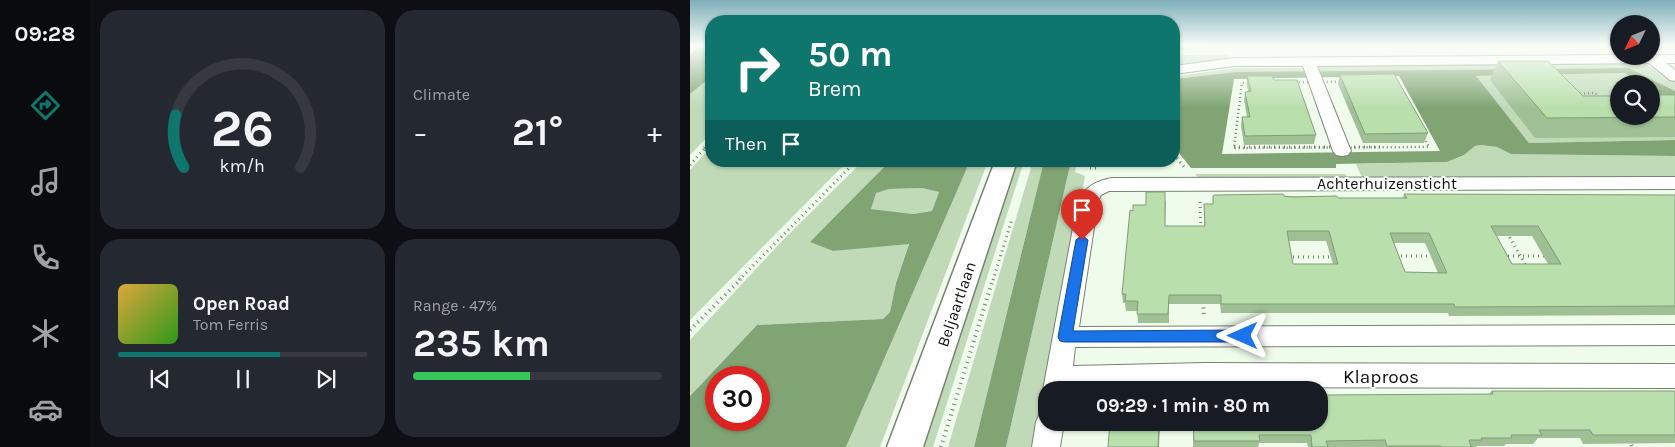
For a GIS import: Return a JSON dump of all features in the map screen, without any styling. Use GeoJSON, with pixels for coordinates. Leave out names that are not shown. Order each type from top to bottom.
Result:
{"type":"FeatureCollection","features":[{"type":"Feature","properties":{"kind":"street"},"geometry":{"type":"LineString","coordinates":[[1180,69],[1205,66]]}},
{"type":"Feature","properties":{"kind":"street"},"geometry":{"type":"LineString","coordinates":[[1272,66],[1312,70],[1359,66]]}},
{"type":"Feature","properties":{"kind":"street"},"geometry":{"type":"LineString","coordinates":[[1661,66],[1675,77]]}},
{"type":"Feature","properties":{"kind":"street"},"geometry":{"type":"LineString","coordinates":[[1312,70],[1342,151]]}},
{"type":"Feature","properties":{"kind":"street","name":"Beljaartlaan"},"geometry":{"type":"LineString","coordinates":[[905,447],[1004,167]]}},
{"type":"Feature","properties":{"kind":"street","name":"Achterhuizensticht"},"geometry":{"type":"LineString","coordinates":[[1065,337],[1088,201],[1091,193],[1098,187],[1112,184],[1675,182]]}},
{"type":"Feature","properties":{"kind":"street"},"geometry":{"type":"LineString","coordinates":[[1058,381],[1065,337],[1675,335]]}},
{"type":"Feature","properties":{"kind":"street","name":"Klaproos"},"geometry":{"type":"LineString","coordinates":[[1106,381],[1204,375],[1675,376]]}},
{"type":"Feature","properties":{"kind":"street"},"geometry":{"type":"LineString","coordinates":[[1046,447],[1049,431]]}},
{"type":"Feature","properties":{"kind":"path"},"geometry":{"type":"LineString","coordinates":[[1570,94],[1595,94],[1602,98],[1605,103]]}},
{"type":"Feature","properties":{"kind":"path"},"geometry":{"type":"LineString","coordinates":[[690,164],[705,148]]}},
{"type":"Feature","properties":{"kind":"path"},"geometry":{"type":"LineString","coordinates":[[1180,162],[1183,166]]}},
{"type":"Feature","properties":{"kind":"path"},"geometry":{"type":"LineString","coordinates":[[690,330],[850,167]]}},
{"type":"Feature","properties":{"kind":"path"},"geometry":{"type":"LineString","coordinates":[[1200,184],[1201,240]]}},
{"type":"Feature","properties":{"kind":"path","name":"Beljaartlaan"},"geometry":{"type":"LineString","coordinates":[[941,447],[1015,209]]}},
{"type":"Feature","properties":{"kind":"path"},"geometry":{"type":"LineString","coordinates":[[1286,257],[1342,256]]}},
{"type":"Feature","properties":{"kind":"path"},"geometry":{"type":"LineString","coordinates":[[1392,256],[1442,256]]}},
{"type":"Feature","properties":{"kind":"path"},"geometry":{"type":"LineString","coordinates":[[1501,256],[1550,256]]}},
{"type":"Feature","properties":{"kind":"path"},"geometry":{"type":"LineString","coordinates":[[1203,297],[1205,336]]}},
{"type":"Feature","properties":{"kind":"shaded area"},"geometry":{"type":"Polygon","coordinates":[[[690,66],[705,66],[705,82],[690,94],[690,66]]]}},
{"type":"Feature","properties":{"kind":"shaded area"},"geometry":{"type":"Polygon","coordinates":[[[1320,66],[1649,66],[1675,82],[1675,91],[1660,84],[1660,75],[1643,75],[1629,68],[1318,71],[1316,68],[1320,66]]]}},
{"type":"Feature","properties":{"kind":"shaded area"},"geometry":{"type":"Polygon","coordinates":[[[1236,68],[1302,68],[1305,72],[1235,72],[1180,78],[1180,76],[1236,68]]]}},
{"type":"Feature","properties":{"kind":"shaded area"},"geometry":{"type":"Polygon","coordinates":[[[1629,68],[1643,75],[1627,75],[1625,73],[1476,76],[1529,143],[1675,140],[1675,156],[1511,154],[1497,147],[1481,145],[1475,146],[1464,155],[1447,162],[1336,164],[1336,168],[1191,168],[1180,154],[1180,78],[1235,72],[1629,68]],[[1399,76],[1234,79],[1222,154],[1440,151],[1399,76]]]}},
{"type":"Feature","properties":{"kind":"shaded area"},"geometry":{"type":"Polygon","coordinates":[[[1625,73],[1627,75],[1610,75],[1610,125],[1660,125],[1660,102],[1675,115],[1675,140],[1529,143],[1475,76],[1625,73]]]}},
{"type":"Feature","properties":{"kind":"shaded area"},"geometry":{"type":"Polygon","coordinates":[[[705,82],[705,139],[690,155],[690,94],[705,82]]]}},
{"type":"Feature","properties":{"kind":"shaded area"},"geometry":{"type":"Polygon","coordinates":[[[1660,84],[1675,91],[1675,115],[1660,102],[1660,84]]]}},
{"type":"Feature","properties":{"kind":"shaded area"},"geometry":{"type":"Polygon","coordinates":[[[1475,146],[1497,147],[1511,154],[1675,156],[1675,177],[1362,178],[1356,164],[1447,162],[1464,155],[1475,146]]]}},
{"type":"Feature","properties":{"kind":"shaded area"},"geometry":{"type":"Polygon","coordinates":[[[705,154],[705,167],[842,167],[690,320],[690,170],[705,154]]]}},
{"type":"Feature","properties":{"kind":"shaded area"},"geometry":{"type":"Polygon","coordinates":[[[857,167],[884,167],[811,242],[833,251],[909,243],[896,283],[890,312],[883,319],[757,325],[718,366],[705,366],[705,380],[690,396],[690,340],[782,241],[857,167]]]}},
{"type":"Feature","properties":{"kind":"shaded area"},"geometry":{"type":"Polygon","coordinates":[[[884,167],[967,167],[846,447],[690,447],[690,396],[705,380],[705,431],[770,431],[770,366],[718,366],[757,325],[883,319],[890,312],[896,283],[909,244],[833,251],[810,242],[884,167]],[[922,188],[889,189],[876,193],[871,209],[913,214],[932,211],[939,192],[922,188]]]}},
{"type":"Feature","properties":{"kind":"shaded area"},"geometry":{"type":"Polygon","coordinates":[[[967,167],[986,167],[880,447],[846,447],[967,167]]]}},
{"type":"Feature","properties":{"kind":"shaded area"},"geometry":{"type":"Polygon","coordinates":[[[1015,167],[1022,167],[933,447],[921,447],[1015,167]]]}},
{"type":"Feature","properties":{"kind":"shaded area"},"geometry":{"type":"Polygon","coordinates":[[[1031,167],[1043,167],[974,447],[948,447],[1031,167]]]}},
{"type":"Feature","properties":{"kind":"shaded area"},"geometry":{"type":"Polygon","coordinates":[[[1043,167],[1070,167],[1006,447],[974,447],[1043,167]]]}},
{"type":"Feature","properties":{"kind":"shaded area"},"geometry":{"type":"Polygon","coordinates":[[[1070,167],[1076,167],[1075,172],[1085,176],[1046,381],[1038,381],[1038,426],[1034,447],[1006,447],[1070,167]]]}},
{"type":"Feature","properties":{"kind":"shaded area"},"geometry":{"type":"Polygon","coordinates":[[[1195,174],[1346,174],[1347,178],[1199,179],[1195,174]]]}},
{"type":"Feature","properties":{"kind":"shaded area"},"geometry":{"type":"Polygon","coordinates":[[[922,188],[939,192],[932,211],[913,214],[870,209],[875,193],[889,189],[922,188]]]}},
{"type":"Feature","properties":{"kind":"building"},"geometry":{"type":"Polygon","coordinates":[[[1502,66],[1553,66],[1583,96],[1610,96],[1610,118],[1547,118],[1502,66]]]}},
{"type":"Feature","properties":{"kind":"building"},"geometry":{"type":"Polygon","coordinates":[[[1394,74],[1428,133],[1365,134],[1340,75],[1394,74]]]}},
{"type":"Feature","properties":{"kind":"building"},"geometry":{"type":"Polygon","coordinates":[[[1247,76],[1272,76],[1274,80],[1297,80],[1316,135],[1245,136],[1242,117],[1250,117],[1245,92],[1251,91],[1247,76]]]}},
{"type":"Feature","properties":{"kind":"building"},"geometry":{"type":"Polygon","coordinates":[[[1660,95],[1675,95],[1675,117],[1660,117],[1660,95]]]}},
{"type":"Feature","properties":{"kind":"building"},"geometry":{"type":"Polygon","coordinates":[[[1146,192],[1165,192],[1165,226],[1205,226],[1204,204],[1213,204],[1213,196],[1215,195],[1283,194],[1284,196],[1292,197],[1407,198],[1404,194],[1675,195],[1675,306],[1455,307],[1454,304],[1221,304],[1221,295],[1169,295],[1168,314],[1137,314],[1138,301],[1125,301],[1126,294],[1122,294],[1130,210],[1133,211],[1133,205],[1146,205],[1146,192]],[[1491,226],[1512,264],[1561,264],[1538,226],[1491,226]],[[1287,231],[1293,264],[1338,264],[1329,231],[1287,231]],[[1390,233],[1405,272],[1447,273],[1429,233],[1390,233]]]}},
{"type":"Feature","properties":{"kind":"building"},"geometry":{"type":"Polygon","coordinates":[[[1492,391],[1675,391],[1675,435],[1593,435],[1590,430],[1539,430],[1542,435],[1511,435],[1512,438],[1469,440],[1471,447],[1387,446],[1385,440],[1326,441],[1328,447],[1312,447],[1311,435],[1259,435],[1260,441],[1194,441],[1193,431],[1328,431],[1328,395],[1493,394],[1492,391]]]}},
{"type":"Feature","properties":{"kind":"building"},"geometry":{"type":"Polygon","coordinates":[[[1109,431],[1159,431],[1158,447],[1108,447],[1109,431]]]}},
{"type":"Feature","properties":{"kind":"route"},"geometry":{"type":"LineString","coordinates":[[1082,240],[1065,337],[1243,336]]}}]}
